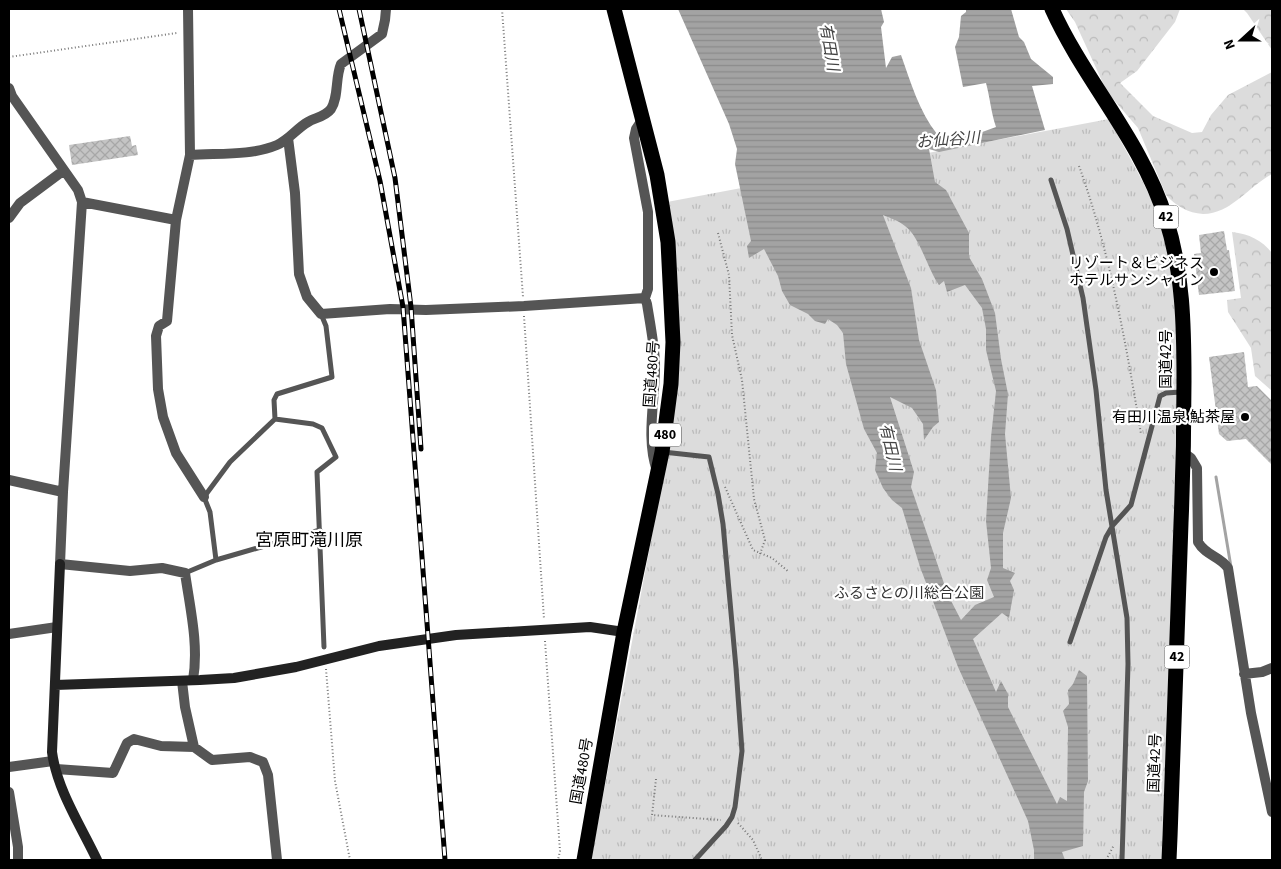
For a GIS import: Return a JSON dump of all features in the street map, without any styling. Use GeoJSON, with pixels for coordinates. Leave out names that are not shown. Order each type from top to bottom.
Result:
{"type":"FeatureCollection","features":[{"type":"Feature","properties":{"kind":"highway","name":"国道480号"},"geometry":{"type":"LineString","coordinates":[[584,860],[624,632],[662,452],[671,384],[673,342],[668,242],[659,191],[614,9]]}},
{"type":"Feature","properties":{"kind":"highway","name":"国道42号"},"geometry":{"type":"LineString","coordinates":[[1052,9],[1085,70],[1129,137],[1150,178],[1166,218],[1181,285],[1184,332],[1184,453],[1169,860]]}},
{"type":"Feature","properties":{"kind":"street"},"geometry":{"type":"LineString","coordinates":[[188,9],[190,155],[176,220],[167,321],[160,326],[156,336],[158,389],[163,417],[176,453],[204,497]]}},
{"type":"Feature","properties":{"kind":"street"},"geometry":{"type":"LineString","coordinates":[[190,155],[250,152],[279,144],[307,122],[329,111],[334,100],[341,64],[382,34],[386,9]]}},
{"type":"Feature","properties":{"kind":"street"},"geometry":{"type":"LineString","coordinates":[[9,88],[12,96],[78,190],[82,202],[63,492],[52,739],[55,765],[66,796],[97,860]]}},
{"type":"Feature","properties":{"kind":"street"},"geometry":{"type":"LineString","coordinates":[[642,120],[636,129],[634,138],[648,212],[648,289],[645,298],[655,362],[652,454],[658,474]]}},
{"type":"Feature","properties":{"kind":"street"},"geometry":{"type":"LineString","coordinates":[[288,138],[295,193],[299,274],[307,297],[321,314],[390,309],[426,310],[524,306],[645,298]]}},
{"type":"Feature","properties":{"kind":"street"},"geometry":{"type":"LineString","coordinates":[[9,218],[20,203],[63,171]]}},
{"type":"Feature","properties":{"kind":"street"},"geometry":{"type":"LineString","coordinates":[[82,202],[176,220]]}},
{"type":"Feature","properties":{"kind":"street"},"geometry":{"type":"LineString","coordinates":[[1184,453],[1191,458],[1197,468],[1198,542],[1205,552],[1221,560],[1228,568],[1244,674],[1272,812]]}},
{"type":"Feature","properties":{"kind":"street"},"geometry":{"type":"LineString","coordinates":[[9,480],[63,492]]}},
{"type":"Feature","properties":{"kind":"street"},"geometry":{"type":"LineString","coordinates":[[60,564],[130,571],[162,568],[186,573],[196,644],[196,660],[185,707],[194,747]]}},
{"type":"Feature","properties":{"kind":"street"},"geometry":{"type":"LineString","coordinates":[[9,634],[57,628]]}},
{"type":"Feature","properties":{"kind":"street"},"geometry":{"type":"LineString","coordinates":[[55,685],[192,680],[268,672],[353,652],[417,640],[491,632],[590,628],[624,632]]}},
{"type":"Feature","properties":{"kind":"street"},"geometry":{"type":"LineString","coordinates":[[1244,674],[1262,672],[1272,668]]}},
{"type":"Feature","properties":{"kind":"street"},"geometry":{"type":"LineString","coordinates":[[9,768],[55,765],[113,773],[127,743],[134,739],[160,746],[194,747],[212,760],[250,757],[263,762],[268,775],[277,860]]}},
{"type":"Feature","properties":{"kind":"street"},"geometry":{"type":"LineString","coordinates":[[9,792],[18,847],[18,860]]}},
{"type":"Feature","properties":{"kind":"lane"},"geometry":{"type":"LineString","coordinates":[[1051,180],[1069,238],[1082,298],[1096,390],[1106,490],[1113,525],[1128,632],[1126,768],[1122,860]]}},
{"type":"Feature","properties":{"kind":"lane"},"geometry":{"type":"LineString","coordinates":[[275,420],[274,400],[278,394],[332,376],[326,326],[321,314]]}},
{"type":"Feature","properties":{"kind":"lane"},"geometry":{"type":"LineString","coordinates":[[1070,642],[1099,552],[1113,525],[1131,505],[1160,396],[1166,392],[1184,392]]}},
{"type":"Feature","properties":{"kind":"lane"},"geometry":{"type":"LineString","coordinates":[[216,560],[210,512],[204,497],[230,462],[275,420],[313,424],[322,428],[336,457],[317,472],[324,647]]}},
{"type":"Feature","properties":{"kind":"lane"},"geometry":{"type":"LineString","coordinates":[[662,452],[709,457],[723,524],[727,561],[742,751],[735,807],[730,821],[696,860]]}},
{"type":"Feature","properties":{"kind":"lane"},"geometry":{"type":"LineString","coordinates":[[186,573],[216,560],[320,530]]}},
{"type":"Feature","properties":{"kind":"path"},"geometry":{"type":"LineString","coordinates":[[502,9],[524,306],[544,620]]}},
{"type":"Feature","properties":{"kind":"path"},"geometry":{"type":"LineString","coordinates":[[9,57],[189,31]]}},
{"type":"Feature","properties":{"kind":"path"},"geometry":{"type":"LineString","coordinates":[[1078,166],[1102,237],[1123,336],[1141,436]]}},
{"type":"Feature","properties":{"kind":"path"},"geometry":{"type":"LineString","coordinates":[[718,232],[729,275],[732,335],[742,380],[754,500],[765,540],[760,554]]}},
{"type":"Feature","properties":{"kind":"path"},"geometry":{"type":"LineString","coordinates":[[714,475],[722,477],[753,550],[772,558],[789,572]]}},
{"type":"Feature","properties":{"kind":"path"},"geometry":{"type":"LineString","coordinates":[[545,640],[560,851],[558,860]]}},
{"type":"Feature","properties":{"kind":"path"},"geometry":{"type":"LineString","coordinates":[[324,647],[335,781],[350,860]]}},
{"type":"Feature","properties":{"kind":"path"},"geometry":{"type":"LineString","coordinates":[[656,779],[652,815],[736,822],[753,840],[762,860]]}},
{"type":"Feature","properties":{"kind":"green space"},"geometry":{"type":"Polygon","coordinates":[[[1066,9],[1180,9],[1175,22],[1137,71],[1120,83],[1153,116],[1192,133],[1202,132],[1211,115],[1228,95],[1272,72],[1272,174],[1231,205],[1213,213],[1192,212],[1174,202],[1166,195],[1138,128],[1107,92],[1075,22],[1066,9]]]}},
{"type":"Feature","properties":{"kind":"green space"},"geometry":{"type":"Polygon","coordinates":[[[1243,9],[1272,9],[1272,50],[1247,13],[1243,9]]]}},
{"type":"Feature","properties":{"kind":"green space","name":"ふるさとの川総合公園"},"geometry":{"type":"Polygon","coordinates":[[[1109,119],[1146,188],[1163,232],[1169,261],[1176,320],[1177,380],[1173,568],[1163,860],[591,860],[665,466],[667,202],[1109,119]]]}},
{"type":"Feature","properties":{"kind":"green space"},"geometry":{"type":"Polygon","coordinates":[[[1232,232],[1255,238],[1272,253],[1272,391],[1255,376],[1251,348],[1228,312],[1227,300],[1241,298],[1232,232]]]}},
{"type":"Feature","properties":{"kind":"water"},"geometry":{"type":"Polygon","coordinates":[[[678,9],[881,9],[884,22],[881,27],[886,68],[892,57],[901,55],[925,116],[937,134],[948,136],[957,133],[974,135],[996,127],[986,83],[963,87],[955,47],[959,37],[961,16],[966,12],[966,9],[1011,9],[1019,37],[1024,42],[1031,59],[1053,77],[1053,84],[1032,86],[1045,130],[939,152],[929,149],[935,182],[946,190],[969,233],[969,257],[982,279],[995,313],[1008,394],[1005,434],[1011,498],[1003,533],[1003,568],[1015,573],[1010,581],[1014,590],[1009,618],[1002,613],[973,639],[996,692],[1001,681],[1008,694],[1008,707],[1057,804],[1060,797],[1067,801],[1068,727],[1063,711],[1069,704],[1068,690],[1079,670],[1087,676],[1088,781],[1084,792],[1083,846],[1062,852],[1065,860],[1034,860],[1034,850],[1028,821],[958,667],[920,567],[902,508],[892,500],[883,488],[875,470],[877,453],[864,429],[846,364],[843,333],[837,325],[828,319],[825,324],[815,321],[808,314],[790,305],[764,249],[749,258],[747,246],[751,241],[735,164],[737,149],[729,124],[678,9]],[[883,215],[911,288],[919,340],[936,390],[939,422],[924,440],[923,424],[912,408],[890,397],[914,472],[911,487],[948,595],[961,620],[975,605],[994,597],[987,580],[991,568],[986,521],[996,391],[986,350],[986,329],[982,308],[965,285],[947,292],[944,281],[939,285],[915,237],[905,226],[883,215]]]}},
{"type":"Feature","properties":{"kind":"building"},"geometry":{"type":"Polygon","coordinates":[[[130,136],[132,146],[136,145],[138,155],[72,165],[69,145],[130,136]]]}},
{"type":"Feature","properties":{"kind":"building","name":"リゾート＆ビジネス ホテルサンシャイン"},"geometry":{"type":"Polygon","coordinates":[[[1224,231],[1235,291],[1199,295],[1194,254],[1201,253],[1199,235],[1224,231]]]}},
{"type":"Feature","properties":{"kind":"building","name":"有田川温泉 鮎茶屋"},"geometry":{"type":"Polygon","coordinates":[[[1244,352],[1248,387],[1257,386],[1272,401],[1272,465],[1246,439],[1227,441],[1219,434],[1209,357],[1244,352]]]}},
{"type":"Feature","properties":{"kind":"waterway"},"geometry":{"type":"LineString","coordinates":[[1216,477],[1231,567]]}},
{"type":"Feature","properties":{"kind":"railway"},"geometry":{"type":"LineString","coordinates":[[339,9],[380,181],[403,307],[445,860]]}},
{"type":"Feature","properties":{"kind":"railway"},"geometry":{"type":"LineString","coordinates":[[359,9],[395,178],[411,307],[421,449]]}},
{"type":"Feature","properties":{"kind":"place","name":"リゾート＆ビジネス ホテルサンシャイン"},"geometry":{"type":"Point","coordinates":[1214,272]}},
{"type":"Feature","properties":{"kind":"place","name":"有田川温泉 鮎茶屋"},"geometry":{"type":"Point","coordinates":[1245,417]}},
{"type":"Feature","properties":{"kind":"district","name":"宮原町滝川原"},"geometry":{"type":"Point","coordinates":[309,540]}},
{"type":"Feature","properties":{"kind":"water label","name":"有田川"},"geometry":{"type":"Point","coordinates":[829,47]}},
{"type":"Feature","properties":{"kind":"water label","name":"お仙谷川"},"geometry":{"type":"Point","coordinates":[948,140]}},
{"type":"Feature","properties":{"kind":"water label","name":"有田川"},"geometry":{"type":"Point","coordinates":[890,447]}}]}
